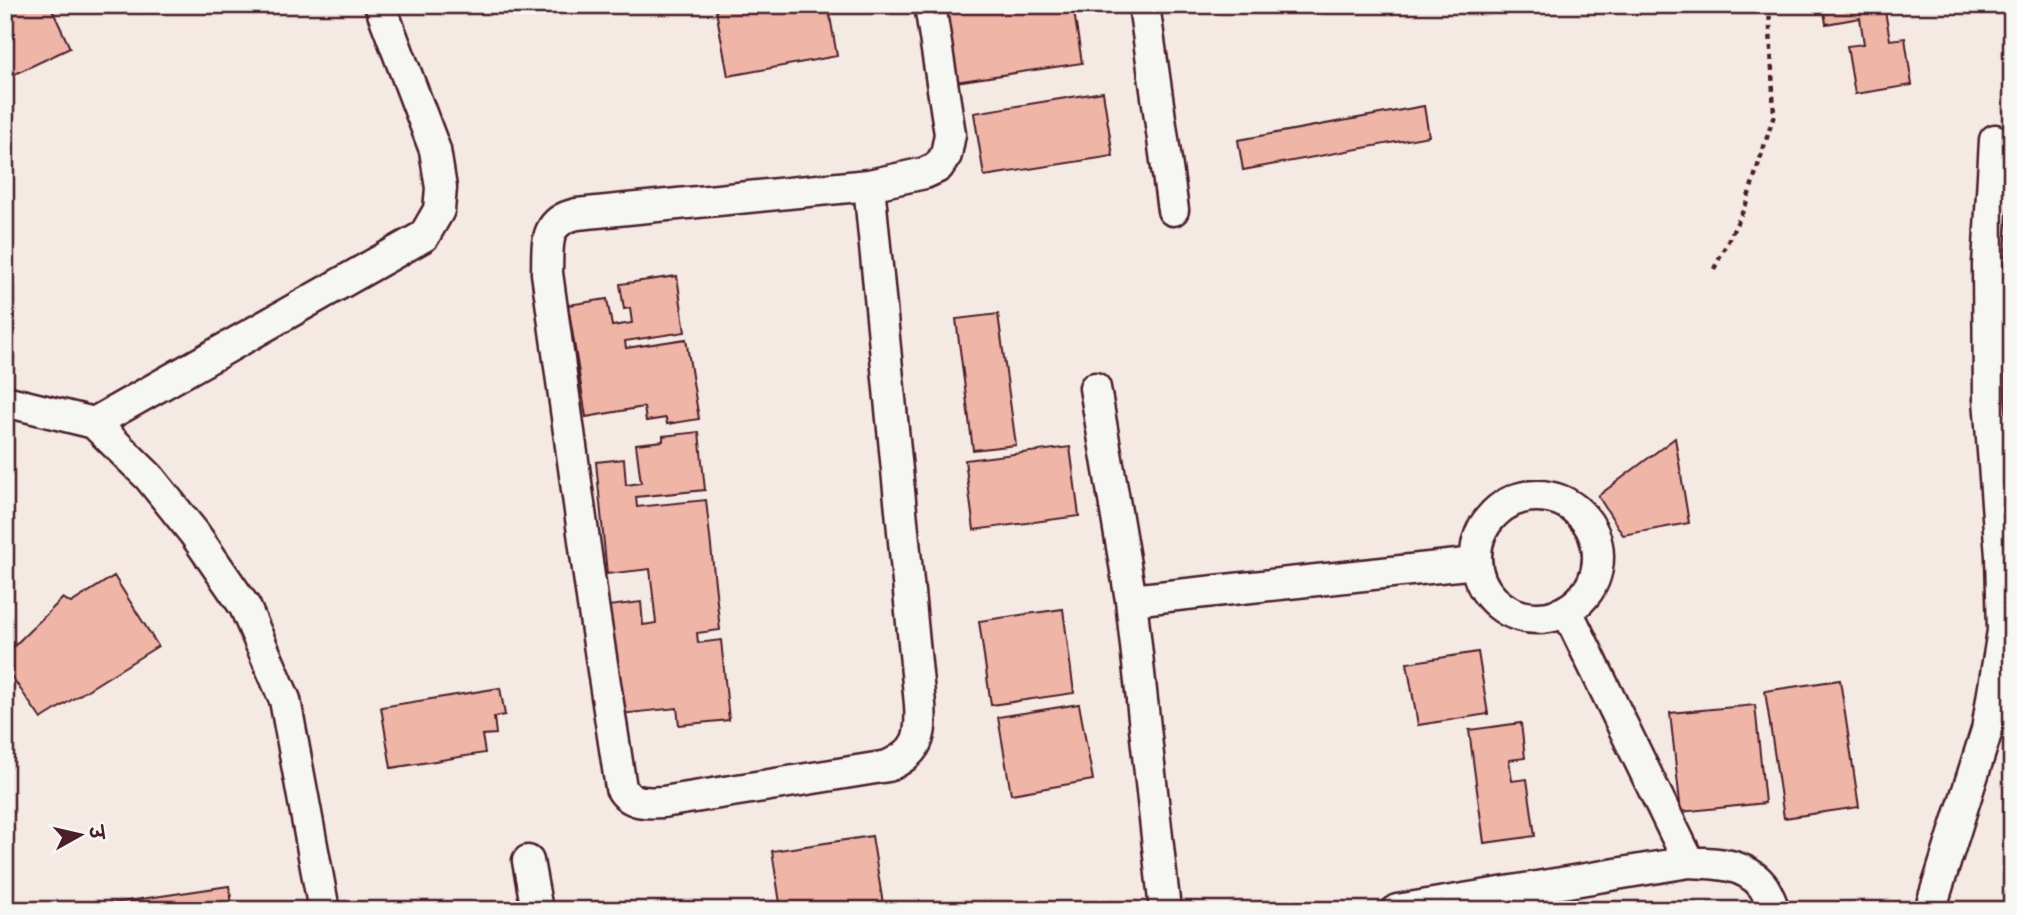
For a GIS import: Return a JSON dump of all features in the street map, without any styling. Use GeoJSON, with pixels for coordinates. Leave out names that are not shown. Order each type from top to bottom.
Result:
{"type":"FeatureCollection","features":[{"type":"Feature","properties":{"kind":"street"},"geometry":{"type":"LineString","coordinates":[[94,423],[424,236],[439,211],[440,188],[435,150],[380,5]]}},
{"type":"Feature","properties":{"kind":"street"},"geometry":{"type":"LineString","coordinates":[[869,185],[920,704],[918,741],[905,758],[888,766],[663,802],[644,803],[634,800],[625,795],[621,788],[547,273],[548,238],[554,225],[566,216],[869,185],[925,173],[938,167],[946,155],[950,134],[930,5]]}},
{"type":"Feature","properties":{"kind":"street"},"geometry":{"type":"LineString","coordinates":[[1144,5],[1173,210]]}},
{"type":"Feature","properties":{"kind":"street"},"geometry":{"type":"LineString","coordinates":[[1930,910],[1987,730],[2003,631],[2001,556],[1989,399],[1989,265],[1996,140]]}},
{"type":"Feature","properties":{"kind":"street"},"geometry":{"type":"LineString","coordinates":[[1095,388],[1131,600],[1165,910]]}},
{"type":"Feature","properties":{"kind":"street"},"geometry":{"type":"LineString","coordinates":[[5,401],[94,423],[149,477],[194,533],[245,607],[285,700],[324,910]]}},
{"type":"Feature","properties":{"kind":"street"},"geometry":{"type":"LineString","coordinates":[[1539,496],[1558,499],[1577,510],[1590,528],[1598,550],[1598,565],[1587,593],[1567,611],[1541,619],[1513,614],[1490,597],[1480,581],[1476,563],[1478,540],[1483,528],[1497,510],[1508,502],[1539,496]]}},
{"type":"Feature","properties":{"kind":"street"},"geometry":{"type":"LineString","coordinates":[[1131,600],[1476,563]]}},
{"type":"Feature","properties":{"kind":"street"},"geometry":{"type":"LineString","coordinates":[[1567,611],[1689,862]]}},
{"type":"Feature","properties":{"kind":"street"},"geometry":{"type":"LineString","coordinates":[[528,861],[537,910]]}},
{"type":"Feature","properties":{"kind":"street"},"geometry":{"type":"LineString","coordinates":[[1397,910],[1689,862],[1721,863],[1748,873],[1763,886],[1774,910]]}},
{"type":"Feature","properties":{"kind":"path"},"geometry":{"type":"LineString","coordinates":[[1714,269],[1745,207],[1774,115],[1769,5]]}},
{"type":"Feature","properties":{"kind":"building"},"geometry":{"type":"Polygon","coordinates":[[[5,5],[50,5],[70,48],[13,75],[5,58],[5,5]]]}},
{"type":"Feature","properties":{"kind":"building"},"geometry":{"type":"Polygon","coordinates":[[[715,5],[828,5],[837,56],[728,76],[715,5]]]}},
{"type":"Feature","properties":{"kind":"building"},"geometry":{"type":"Polygon","coordinates":[[[943,5],[1073,5],[1082,63],[955,82],[943,5]]]}},
{"type":"Feature","properties":{"kind":"building"},"geometry":{"type":"Polygon","coordinates":[[[1823,5],[1884,5],[1890,40],[1905,38],[1912,85],[1855,94],[1847,46],[1864,44],[1860,18],[1826,24],[1823,5]]]}},
{"type":"Feature","properties":{"kind":"building"},"geometry":{"type":"Polygon","coordinates":[[[1103,92],[1113,156],[984,176],[974,113],[1103,92]]]}},
{"type":"Feature","properties":{"kind":"building"},"geometry":{"type":"Polygon","coordinates":[[[1424,106],[1429,136],[1243,170],[1238,140],[1424,106]]]}},
{"type":"Feature","properties":{"kind":"building"},"geometry":{"type":"Polygon","coordinates":[[[677,276],[685,332],[625,341],[626,348],[686,339],[699,419],[667,424],[666,418],[646,421],[644,407],[586,417],[568,305],[607,299],[612,326],[632,323],[630,308],[624,309],[620,284],[677,276]]]}},
{"type":"Feature","properties":{"kind":"building"},"geometry":{"type":"Polygon","coordinates":[[[998,314],[1016,445],[973,450],[956,319],[998,314]]]}},
{"type":"Feature","properties":{"kind":"building"},"geometry":{"type":"Polygon","coordinates":[[[699,432],[705,490],[636,497],[637,507],[706,500],[720,630],[697,633],[698,643],[721,640],[729,720],[679,725],[677,708],[620,714],[608,606],[641,602],[643,625],[656,623],[650,569],[607,574],[596,462],[624,459],[626,485],[641,483],[636,444],[663,441],[663,436],[699,432]]]}},
{"type":"Feature","properties":{"kind":"building"},"geometry":{"type":"Polygon","coordinates":[[[1675,438],[1689,523],[1623,535],[1598,496],[1675,438]]]}},
{"type":"Feature","properties":{"kind":"building"},"geometry":{"type":"Polygon","coordinates":[[[1070,447],[1079,516],[974,530],[965,460],[1070,447]]]}},
{"type":"Feature","properties":{"kind":"building"},"geometry":{"type":"Polygon","coordinates":[[[114,576],[158,646],[41,719],[5,667],[5,655],[63,598],[71,603],[114,576]]]}},
{"type":"Feature","properties":{"kind":"building"},"geometry":{"type":"Polygon","coordinates":[[[1063,609],[1074,693],[991,705],[979,621],[1063,609]]]}},
{"type":"Feature","properties":{"kind":"building"},"geometry":{"type":"Polygon","coordinates":[[[1478,652],[1488,714],[1418,725],[1407,663],[1478,652]]]}},
{"type":"Feature","properties":{"kind":"building"},"geometry":{"type":"Polygon","coordinates":[[[1840,680],[1859,807],[1784,818],[1765,691],[1840,680]]]}},
{"type":"Feature","properties":{"kind":"building"},"geometry":{"type":"Polygon","coordinates":[[[500,688],[505,715],[494,717],[496,734],[482,735],[485,753],[391,768],[381,707],[500,688]]]}},
{"type":"Feature","properties":{"kind":"building"},"geometry":{"type":"Polygon","coordinates":[[[1079,704],[1093,780],[1011,794],[998,717],[1079,704]]]}},
{"type":"Feature","properties":{"kind":"building"},"geometry":{"type":"Polygon","coordinates":[[[1755,705],[1765,803],[1681,812],[1670,713],[1755,705]]]}},
{"type":"Feature","properties":{"kind":"building"},"geometry":{"type":"Polygon","coordinates":[[[1521,723],[1525,758],[1509,760],[1512,781],[1527,779],[1535,836],[1484,843],[1469,730],[1521,723]]]}},
{"type":"Feature","properties":{"kind":"building"},"geometry":{"type":"Polygon","coordinates":[[[872,836],[884,910],[781,910],[772,851],[872,836]]]}},
{"type":"Feature","properties":{"kind":"building"},"geometry":{"type":"Polygon","coordinates":[[[229,886],[233,910],[101,910],[100,905],[229,886]]]}}]}
